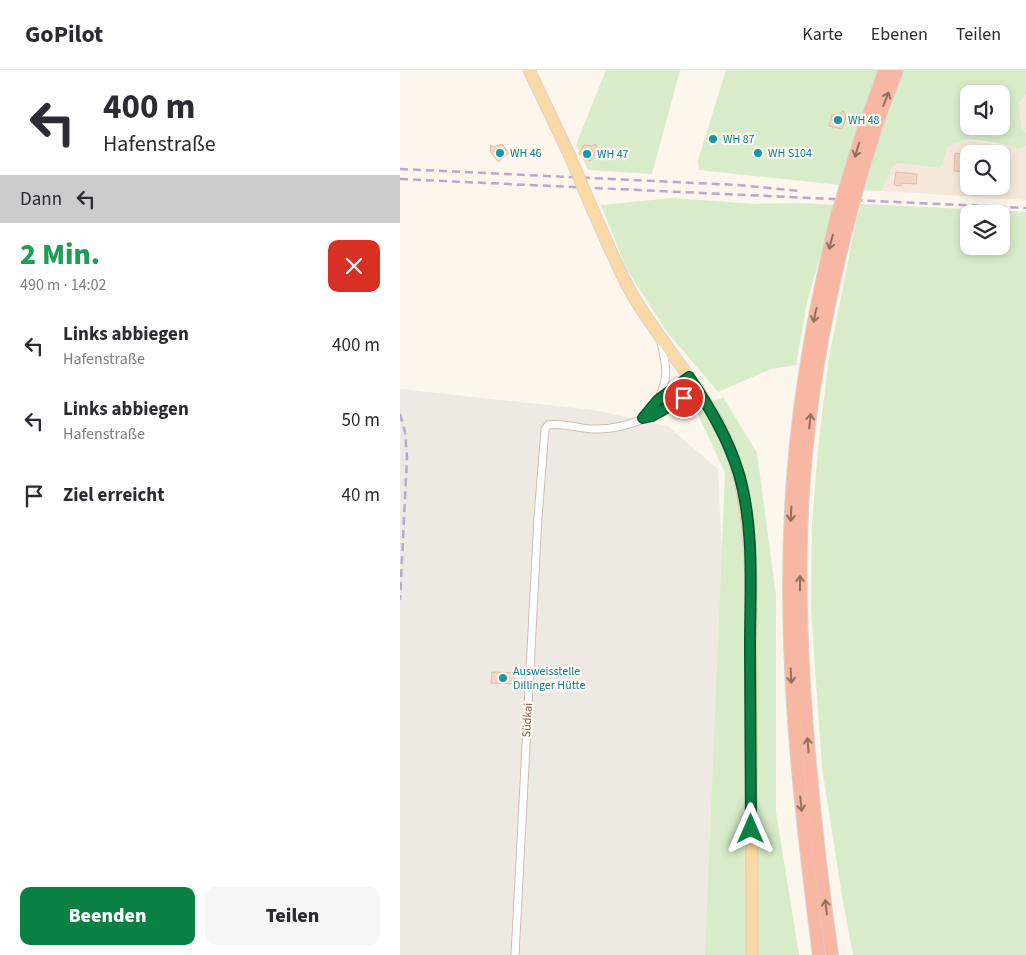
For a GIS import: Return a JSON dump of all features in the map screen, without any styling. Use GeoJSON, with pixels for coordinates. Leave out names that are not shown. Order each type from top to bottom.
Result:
{"type":"FeatureCollection","features":[{"type":"Feature","properties":{"kind":"highway"},"geometry":{"type":"LineString","coordinates":[[877,91],[879,70]]}},
{"type":"Feature","properties":{"kind":"highway"},"geometry":{"type":"LineString","coordinates":[[819,955],[796,756],[791,675],[788,579],[794,465],[799,414],[814,323],[877,91],[885,70]]}},
{"type":"Feature","properties":{"kind":"highway"},"geometry":{"type":"LineString","coordinates":[[855,177],[897,70]]}},
{"type":"Feature","properties":{"kind":"highway"},"geometry":{"type":"LineString","coordinates":[[832,955],[814,806],[808,733],[801,626],[802,519],[805,466],[817,369],[835,274],[843,218]]}},
{"type":"Feature","properties":{"kind":"main road"},"geometry":{"type":"LineString","coordinates":[[529,70],[630,291],[698,390],[719,426],[739,474],[747,516],[751,577],[752,955]]}},
{"type":"Feature","properties":{"kind":"street"},"geometry":{"type":"LineString","coordinates":[[658,400],[663,389],[667,370],[660,337]]}},
{"type":"Feature","properties":{"kind":"street"},"geometry":{"type":"LineString","coordinates":[[643,418],[658,400],[689,377]]}},
{"type":"Feature","properties":{"kind":"street"},"geometry":{"type":"LineString","coordinates":[[643,418],[652,416],[698,390]]}},
{"type":"Feature","properties":{"kind":"street","name":"Südkai"},"geometry":{"type":"LineString","coordinates":[[515,955],[543,437],[546,426],[550,424],[581,429],[610,429],[631,424],[643,418]]}},
{"type":"Feature","properties":{"kind":"shaded area"},"geometry":{"type":"Polygon","coordinates":[[[1026,94],[1026,133],[1022,130],[1019,104],[1026,94]]]}},
{"type":"Feature","properties":{"kind":"shaded area"},"geometry":{"type":"Polygon","coordinates":[[[966,140],[1003,145],[960,145],[960,195],[1010,195],[1010,146],[1018,149],[1026,146],[1026,200],[882,191],[891,169],[898,163],[939,168],[943,164],[947,147],[953,143],[966,140]]]}},
{"type":"Feature","properties":{"kind":"shaded area"},"geometry":{"type":"Polygon","coordinates":[[[400,389],[594,410],[667,426],[718,469],[726,645],[707,955],[400,955],[400,389]]]}},
{"type":"Feature","properties":{"kind":"green space"},"geometry":{"type":"Polygon","coordinates":[[[606,70],[680,70],[652,174],[588,170],[576,145],[606,70]]]}},
{"type":"Feature","properties":{"kind":"green space"},"geometry":{"type":"Polygon","coordinates":[[[726,70],[1026,70],[1026,94],[1019,104],[1022,129],[1026,133],[1026,146],[1018,149],[1010,145],[985,141],[961,141],[947,147],[943,164],[939,168],[898,163],[891,169],[882,191],[862,190],[865,180],[843,174],[840,185],[699,170],[698,160],[726,70]]]}},
{"type":"Feature","properties":{"kind":"green space"},"geometry":{"type":"Polygon","coordinates":[[[673,198],[756,204],[799,203],[835,205],[807,302],[796,365],[771,369],[718,392],[668,333],[627,270],[601,205],[673,198]]]}},
{"type":"Feature","properties":{"kind":"green space"},"geometry":{"type":"Polygon","coordinates":[[[861,204],[960,209],[960,255],[1010,255],[1010,211],[1026,212],[1026,955],[853,955],[822,767],[811,611],[812,522],[819,439],[829,358],[861,204]]]}},
{"type":"Feature","properties":{"kind":"green space"},"geometry":{"type":"Polygon","coordinates":[[[723,397],[757,453],[776,595],[776,812],[799,955],[705,955],[725,473],[696,410],[723,397]]]}},
{"type":"Feature","properties":{"kind":"building","name":"WH 48"},"geometry":{"type":"Polygon","coordinates":[[[843,111],[846,117],[842,129],[829,126],[832,115],[840,114],[843,111]]]}},
{"type":"Feature","properties":{"kind":"building","name":"WH 46"},"geometry":{"type":"Polygon","coordinates":[[[502,144],[509,153],[498,162],[490,151],[491,145],[494,147],[502,144]]]}},
{"type":"Feature","properties":{"kind":"building","name":"WH 47"},"geometry":{"type":"Polygon","coordinates":[[[596,144],[597,150],[590,161],[579,154],[584,145],[592,146],[596,144]]]}},
{"type":"Feature","properties":{"kind":"building"},"geometry":{"type":"Polygon","coordinates":[[[955,153],[960,153],[960,171],[954,171],[955,153]]]}},
{"type":"Feature","properties":{"kind":"building"},"geometry":{"type":"Polygon","coordinates":[[[896,172],[917,174],[916,184],[901,183],[901,186],[894,185],[896,172]]]}},
{"type":"Feature","properties":{"kind":"building","name":"Ausweisstelle Dillinger Hütte"},"geometry":{"type":"Polygon","coordinates":[[[492,672],[515,673],[514,684],[491,683],[492,672]]]}},
{"type":"Feature","properties":{"kind":"railway"},"geometry":{"type":"LineString","coordinates":[[400,169],[738,185],[800,191]]}},
{"type":"Feature","properties":{"kind":"railway"},"geometry":{"type":"LineString","coordinates":[[400,179],[1026,208]]}},
{"type":"Feature","properties":{"kind":"railway"},"geometry":{"type":"LineString","coordinates":[[400,414],[405,432],[407,457],[400,600]]}},
{"type":"Feature","properties":{"kind":"place","name":"WH 48"},"geometry":{"type":"Point","coordinates":[838,120]}},
{"type":"Feature","properties":{"kind":"place","name":"WH 87"},"geometry":{"type":"Point","coordinates":[713,139]}},
{"type":"Feature","properties":{"kind":"place","name":"WH 46"},"geometry":{"type":"Point","coordinates":[500,153]}},
{"type":"Feature","properties":{"kind":"place","name":"WH S104"},"geometry":{"type":"Point","coordinates":[758,153]}},
{"type":"Feature","properties":{"kind":"place","name":"WH 47"},"geometry":{"type":"Point","coordinates":[587,154]}},
{"type":"Feature","properties":{"kind":"place","name":"Ausweisstelle Dillinger Hütte"},"geometry":{"type":"Point","coordinates":[503,678]}},
{"type":"Feature","properties":{"kind":"route"},"geometry":{"type":"LineString","coordinates":[[684,398],[652,416],[643,418],[658,400],[689,377],[713,413],[729,447],[739,474],[747,516],[751,577],[751,829]]}}]}
